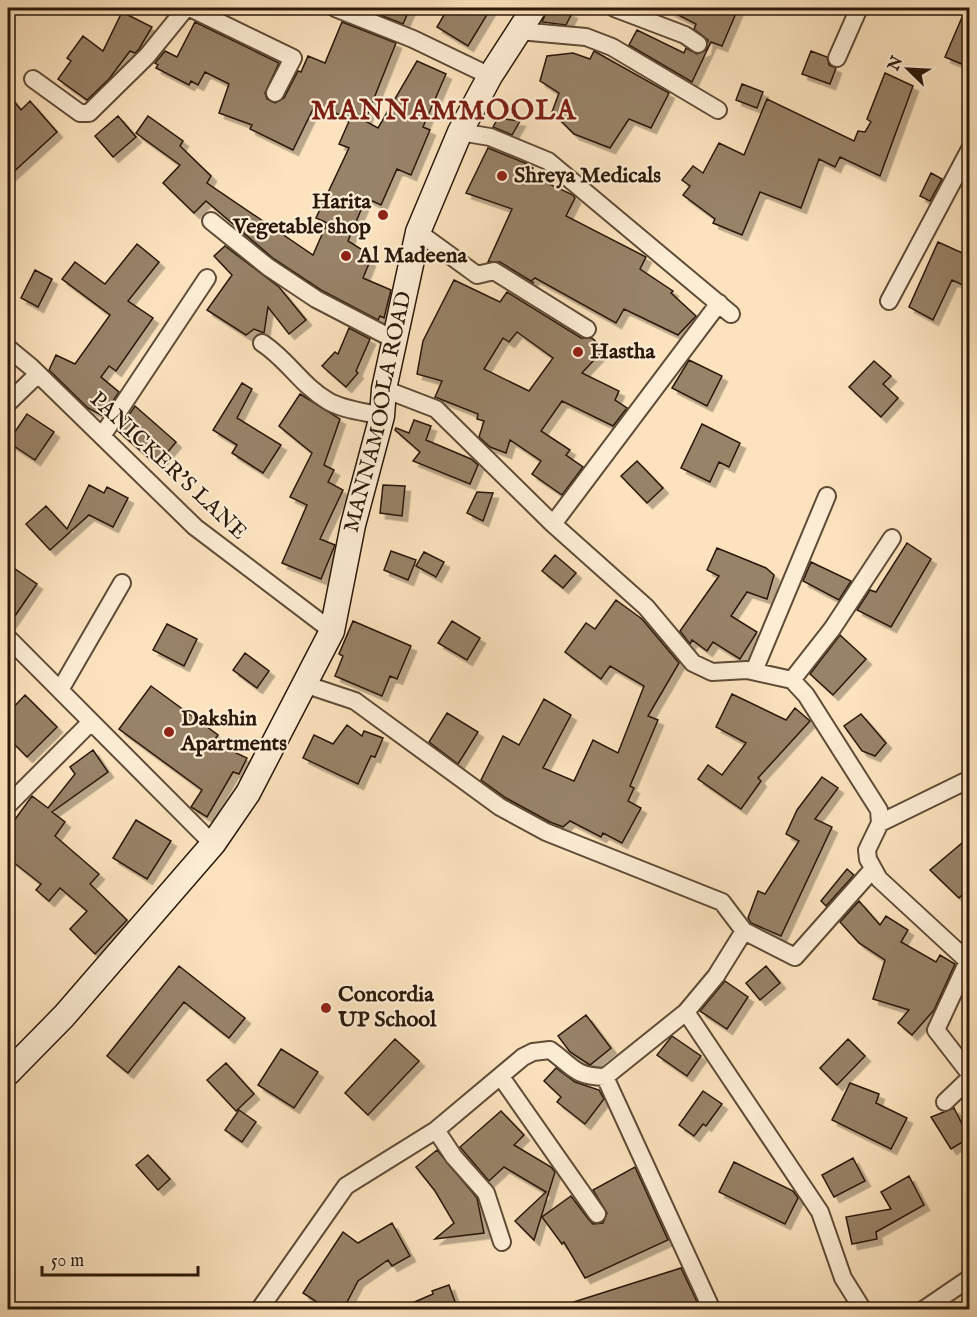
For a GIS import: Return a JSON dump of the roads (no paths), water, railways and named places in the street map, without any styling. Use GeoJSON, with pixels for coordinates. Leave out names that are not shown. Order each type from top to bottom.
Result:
{"type":"FeatureCollection","features":[{"type":"Feature","properties":{"kind":"main road","name":"MANNAMOOLA ROAD"},"geometry":{"type":"LineString","coordinates":[[8,1073],[64,1016],[213,844],[248,793],[332,631],[353,525],[382,416],[384,388],[418,232],[460,132],[490,76],[534,8]]}},
{"type":"Feature","properties":{"kind":"street"},"geometry":{"type":"LineString","coordinates":[[33,80],[80,113],[89,113],[147,56],[188,8],[293,58],[275,93]]}},
{"type":"Feature","properties":{"kind":"street"},"geometry":{"type":"LineString","coordinates":[[335,8],[414,39],[490,76]]}},
{"type":"Feature","properties":{"kind":"street"},"geometry":{"type":"LineString","coordinates":[[614,8],[685,36],[698,44]]}},
{"type":"Feature","properties":{"kind":"street"},"geometry":{"type":"LineString","coordinates":[[837,58],[860,8]]}},
{"type":"Feature","properties":{"kind":"street"},"geometry":{"type":"LineString","coordinates":[[519,31],[567,34],[594,40],[664,76],[718,110]]}},
{"type":"Feature","properties":{"kind":"street"},"geometry":{"type":"LineString","coordinates":[[460,132],[490,137],[548,161],[725,309],[553,524]]}},
{"type":"Feature","properties":{"kind":"street"},"geometry":{"type":"LineString","coordinates":[[889,301],[969,148]]}},
{"type":"Feature","properties":{"kind":"street"},"geometry":{"type":"LineString","coordinates":[[211,221],[268,267],[306,292],[394,339]]}},
{"type":"Feature","properties":{"kind":"street"},"geometry":{"type":"LineString","coordinates":[[418,232],[477,275],[494,271],[586,329]]}},
{"type":"Feature","properties":{"kind":"street"},"geometry":{"type":"LineString","coordinates":[[102,436],[207,278]]}},
{"type":"Feature","properties":{"kind":"street"},"geometry":{"type":"LineString","coordinates":[[262,343],[277,353],[299,379],[330,402],[382,416]]}},
{"type":"Feature","properties":{"kind":"street","name":"PANICKER'S LANE"},"geometry":{"type":"LineString","coordinates":[[8,348],[38,374],[195,527],[332,631]]}},
{"type":"Feature","properties":{"kind":"street"},"geometry":{"type":"LineString","coordinates":[[8,403],[38,374]]}},
{"type":"Feature","properties":{"kind":"street"},"geometry":{"type":"LineString","coordinates":[[384,388],[436,409],[553,524],[646,607],[693,663],[712,672],[754,671],[792,680],[806,695],[877,807],[880,823],[867,850],[879,879],[969,962],[936,1030],[969,1076],[945,1102]]}},
{"type":"Feature","properties":{"kind":"street"},"geometry":{"type":"LineString","coordinates":[[754,671],[827,496]]}},
{"type":"Feature","properties":{"kind":"street"},"geometry":{"type":"LineString","coordinates":[[792,680],[832,629],[892,538]]}},
{"type":"Feature","properties":{"kind":"street"},"geometry":{"type":"LineString","coordinates":[[60,690],[122,584]]}},
{"type":"Feature","properties":{"kind":"street"},"geometry":{"type":"LineString","coordinates":[[8,638],[213,844]]}},
{"type":"Feature","properties":{"kind":"street"},"geometry":{"type":"LineString","coordinates":[[304,684],[355,701],[501,807],[546,832],[722,902],[744,931],[795,957],[873,869]]}},
{"type":"Feature","properties":{"kind":"street"},"geometry":{"type":"LineString","coordinates":[[8,805],[91,722]]}},
{"type":"Feature","properties":{"kind":"street"},"geometry":{"type":"LineString","coordinates":[[880,823],[969,779]]}},
{"type":"Feature","properties":{"kind":"street"},"geometry":{"type":"LineString","coordinates":[[259,1310],[346,1186],[436,1130],[523,1057],[533,1052],[550,1050],[576,1072],[585,1076],[605,1077],[686,1012],[716,976],[744,931]]}},
{"type":"Feature","properties":{"kind":"street"},"geometry":{"type":"LineString","coordinates":[[686,1012],[820,1212],[843,1278],[863,1310]]}},
{"type":"Feature","properties":{"kind":"street"},"geometry":{"type":"LineString","coordinates":[[501,1077],[597,1214]]}},
{"type":"Feature","properties":{"kind":"street"},"geometry":{"type":"LineString","coordinates":[[605,1077],[712,1310]]}},
{"type":"Feature","properties":{"kind":"street"},"geometry":{"type":"LineString","coordinates":[[436,1130],[454,1156],[486,1193],[501,1242]]}},
{"type":"Feature","properties":{"kind":"street"},"geometry":{"type":"LineString","coordinates":[[923,1310],[969,1278]]}},
{"type":"Feature","properties":{"kind":"place","name":"Shreya Medicals"},"geometry":{"type":"Point","coordinates":[502,176]}},
{"type":"Feature","properties":{"kind":"place","name":"Harita Vegetable shop"},"geometry":{"type":"Point","coordinates":[383,215]}},
{"type":"Feature","properties":{"kind":"place","name":"Al Madeena"},"geometry":{"type":"Point","coordinates":[346,256]}},
{"type":"Feature","properties":{"kind":"place","name":"Hastha"},"geometry":{"type":"Point","coordinates":[578,352]}},
{"type":"Feature","properties":{"kind":"place","name":"Dakshin Apartments"},"geometry":{"type":"Point","coordinates":[169,732]}},
{"type":"Feature","properties":{"kind":"place","name":"Concordia UP School"},"geometry":{"type":"Point","coordinates":[326,1008]}},
{"type":"Feature","properties":{"kind":"district","name":"MANNAMMOOLA"},"geometry":{"type":"Point","coordinates":[444,111]}}]}
